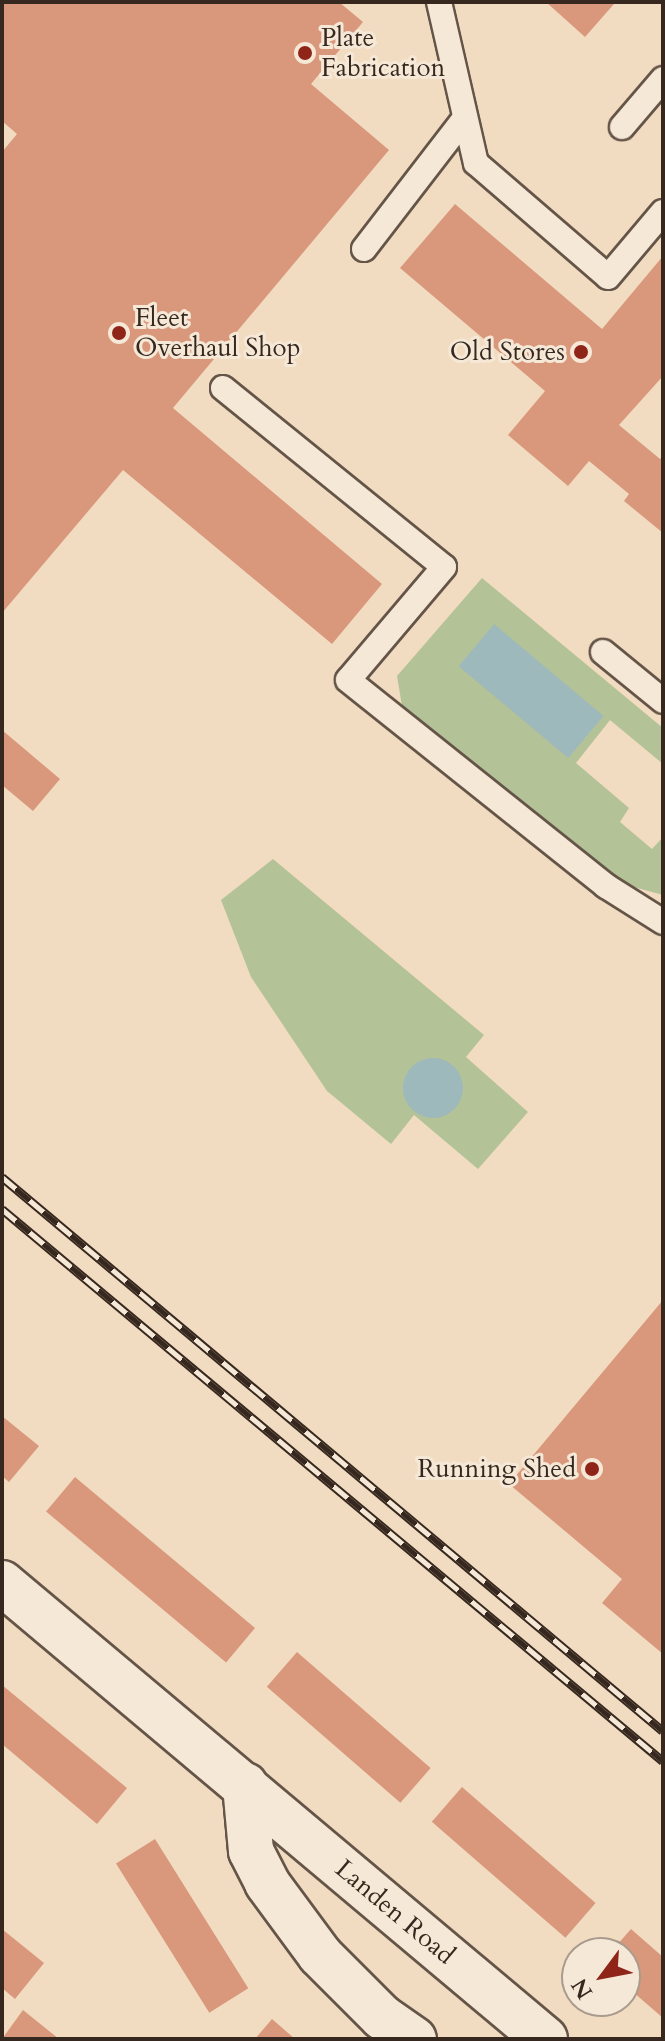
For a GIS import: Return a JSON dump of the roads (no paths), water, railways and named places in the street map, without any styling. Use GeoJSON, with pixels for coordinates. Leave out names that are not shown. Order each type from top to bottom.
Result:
{"type":"FeatureCollection","features":[{"type":"Feature","properties":{"kind":"street","name":"Landen Road"},"geometry":{"type":"LineString","coordinates":[[2,1583],[545,2039]]}},
{"type":"Feature","properties":{"kind":"street"},"geometry":{"type":"LineString","coordinates":[[245,1785],[251,1851],[267,1883],[320,1955],[382,2017],[414,2039]]}},
{"type":"Feature","properties":{"kind":"lane"},"geometry":{"type":"LineString","coordinates":[[439,2],[476,163],[608,277],[663,212]]}},
{"type":"Feature","properties":{"kind":"lane"},"geometry":{"type":"LineString","coordinates":[[622,127],[663,79]]}},
{"type":"Feature","properties":{"kind":"lane"},"geometry":{"type":"LineString","coordinates":[[364,249],[465,118]]}},
{"type":"Feature","properties":{"kind":"lane"},"geometry":{"type":"LineString","coordinates":[[223,388],[444,567],[348,680],[606,886],[663,922]]}},
{"type":"Feature","properties":{"kind":"lane"},"geometry":{"type":"LineString","coordinates":[[603,652],[663,701]]}},
{"type":"Feature","properties":{"kind":"water"},"geometry":{"type":"Polygon","coordinates":[[[494,624],[604,716],[568,758],[459,666],[494,624]]]}},
{"type":"Feature","properties":{"kind":"water"},"geometry":{"type":"Polygon","coordinates":[[[433,1058],[454,1067],[463,1088],[454,1109],[433,1118],[412,1109],[403,1088],[412,1067],[433,1058]]]}},
{"type":"Feature","properties":{"kind":"railway"},"geometry":{"type":"LineString","coordinates":[[2,1177],[663,1731]]}},
{"type":"Feature","properties":{"kind":"railway"},"geometry":{"type":"LineString","coordinates":[[2,1209],[663,1761]]}},
{"type":"Feature","properties":{"kind":"place","name":"Plate Fabrication"},"geometry":{"type":"Point","coordinates":[305,53]}},
{"type":"Feature","properties":{"kind":"place","name":"Fleet Overhaul Shop"},"geometry":{"type":"Point","coordinates":[119,333]}},
{"type":"Feature","properties":{"kind":"place","name":"Old Stores"},"geometry":{"type":"Point","coordinates":[581,352]}},
{"type":"Feature","properties":{"kind":"place","name":"Running Shed"},"geometry":{"type":"Point","coordinates":[592,1469]}}]}
